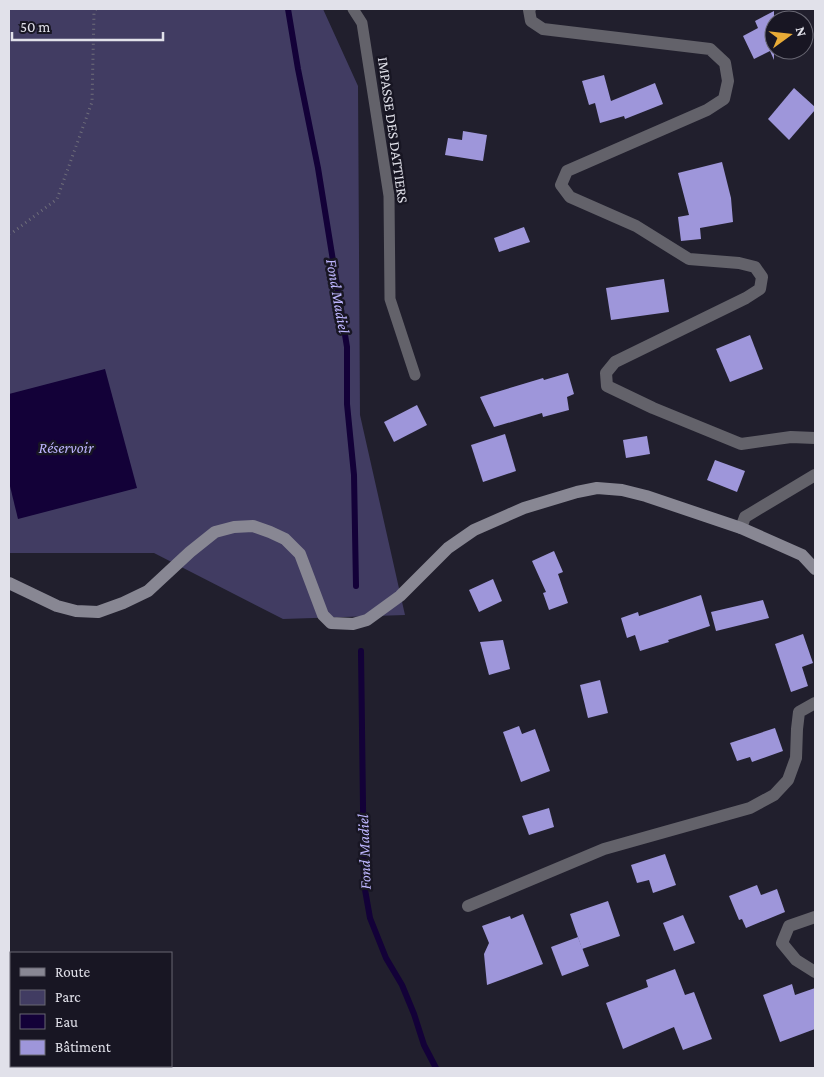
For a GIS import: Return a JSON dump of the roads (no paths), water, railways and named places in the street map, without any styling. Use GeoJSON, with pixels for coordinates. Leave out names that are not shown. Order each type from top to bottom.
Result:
{"type":"FeatureCollection","features":[{"type":"Feature","properties":{"kind":"main road"},"geometry":{"type":"LineString","coordinates":[[9,583],[57,606],[76,611],[98,612],[148,591],[190,552],[215,532],[234,527],[253,526],[285,539],[300,554],[323,615],[331,623],[353,624],[367,620],[400,596],[448,548],[474,530],[524,508],[597,488],[622,490],[741,528],[802,555],[815,569]]}},
{"type":"Feature","properties":{"kind":"street"},"geometry":{"type":"LineString","coordinates":[[530,9],[531,21],[543,29],[710,49],[725,63],[728,80],[724,99],[707,110],[567,171],[561,185],[570,197],[636,226],[689,259],[739,263],[755,268],[762,277],[760,289],[746,298],[615,362],[606,373],[607,386],[653,408],[741,444],[791,437],[815,438]]}},
{"type":"Feature","properties":{"kind":"street"},"geometry":{"type":"LineString","coordinates":[[741,528],[745,517],[815,475]]}},
{"type":"Feature","properties":{"kind":"street"},"geometry":{"type":"LineString","coordinates":[[468,906],[604,849],[750,808],[774,795],[788,780],[796,758],[797,729],[800,712],[815,703]]}},
{"type":"Feature","properties":{"kind":"street"},"geometry":{"type":"LineString","coordinates":[[815,917],[789,926],[782,943],[796,960],[815,972]]}},
{"type":"Feature","properties":{"kind":"lane","name":"IMPASSE DES DATTIERS"},"geometry":{"type":"LineString","coordinates":[[353,9],[362,23],[389,196],[390,299],[415,375]]}},
{"type":"Feature","properties":{"kind":"water","name":"Réservoir"},"geometry":{"type":"Polygon","coordinates":[[[105,369],[137,488],[18,519],[9,482],[9,394],[105,369]]]}},
{"type":"Feature","properties":{"kind":"waterway","name":"Fond Madiel"},"geometry":{"type":"LineString","coordinates":[[288,9],[318,168],[347,347],[347,404],[354,475],[356,586]]}},
{"type":"Feature","properties":{"kind":"waterway","name":"Fond Madiel"},"geometry":{"type":"LineString","coordinates":[[361,651],[364,884],[370,918],[386,958],[402,985],[424,1045],[436,1068]]}}]}
